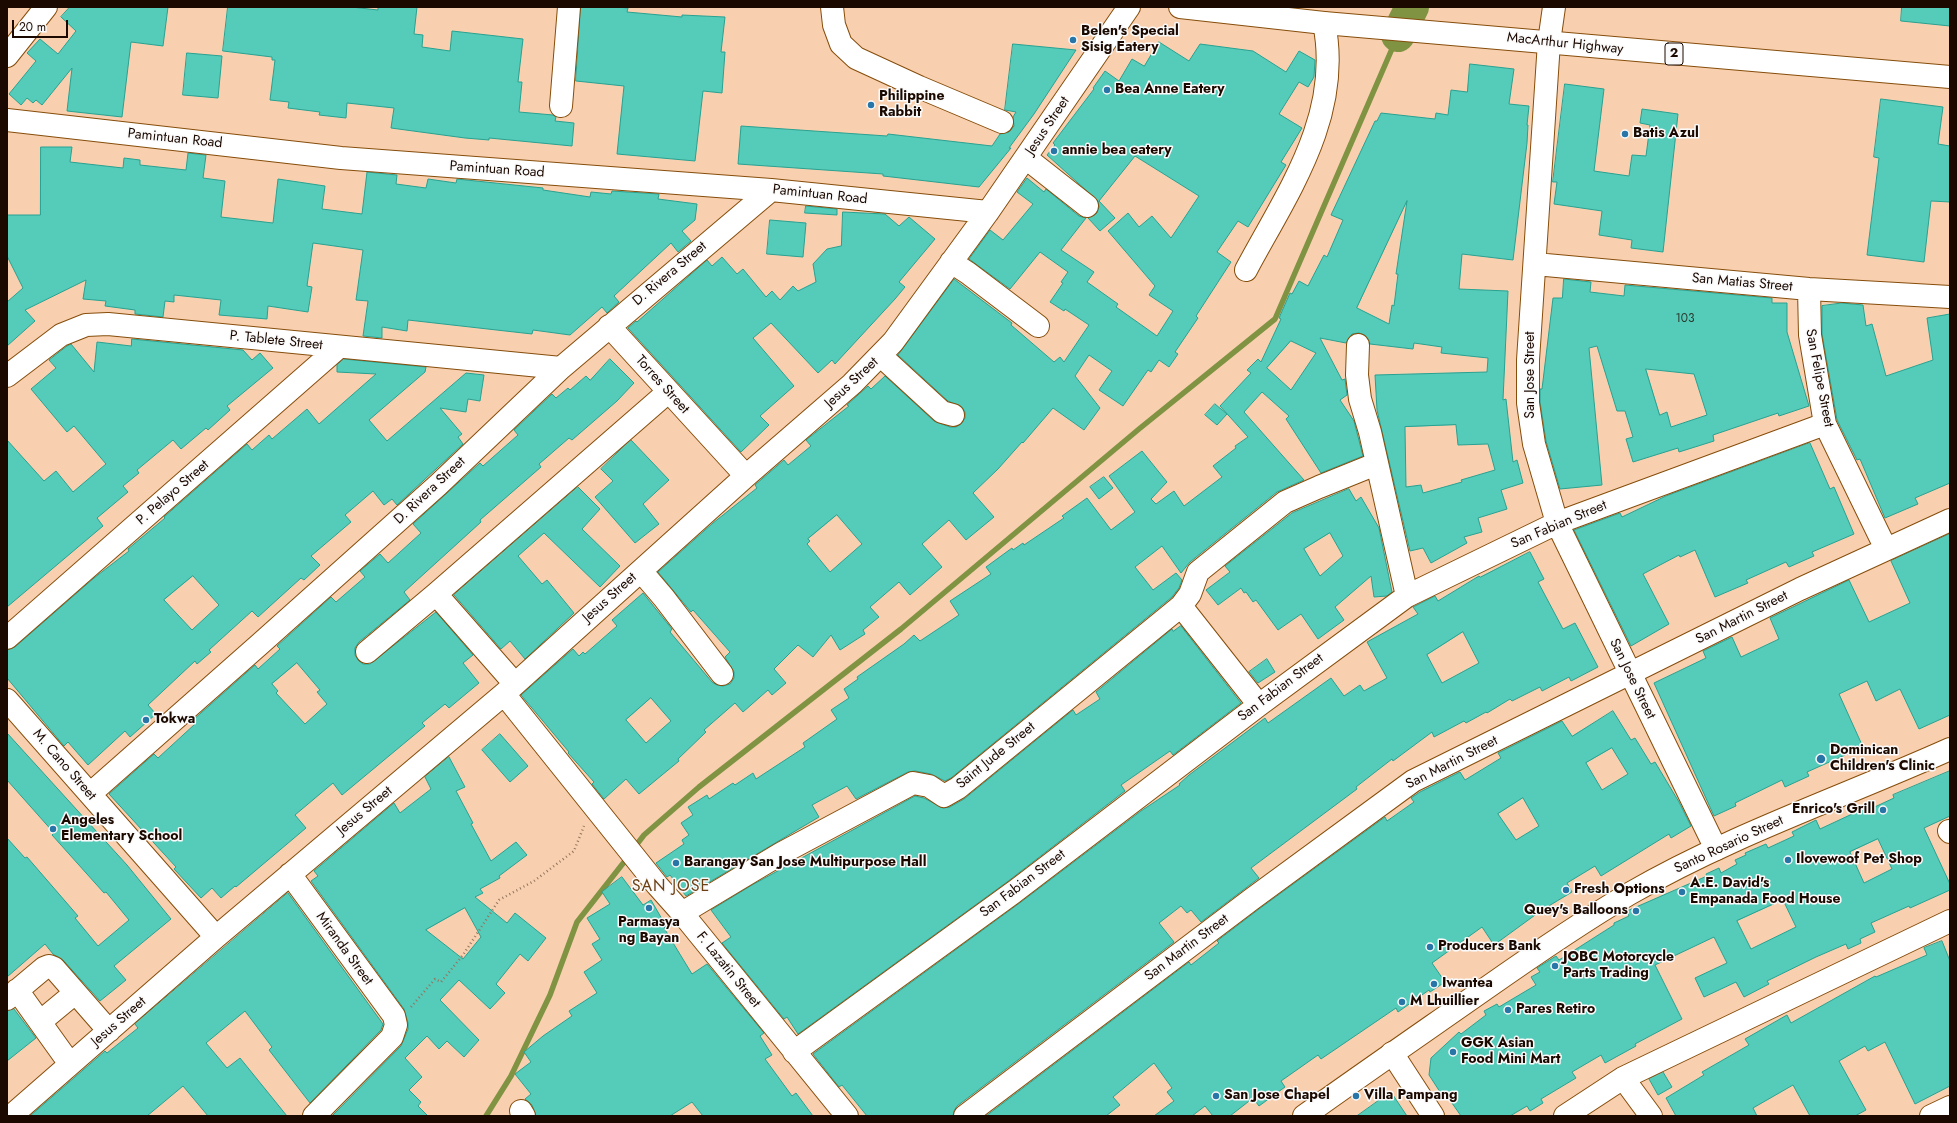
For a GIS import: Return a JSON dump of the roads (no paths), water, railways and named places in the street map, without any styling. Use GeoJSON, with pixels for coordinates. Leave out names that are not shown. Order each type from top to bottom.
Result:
{"type":"FeatureCollection","features":[{"type":"Feature","properties":{"kind":"main road"},"geometry":{"type":"LineString","coordinates":[[7,56],[46,7]]}},
{"type":"Feature","properties":{"kind":"main road"},"geometry":{"type":"LineString","coordinates":[[561,106],[568,7]]}},
{"type":"Feature","properties":{"kind":"main road"},"geometry":{"type":"LineString","coordinates":[[832,7],[834,26],[841,44],[856,58],[919,87],[1002,122]]}},
{"type":"Feature","properties":{"kind":"main road","name":"Jesus Street"},"geometry":{"type":"LineString","coordinates":[[11,1107],[70,1064],[290,874],[510,689],[640,570],[746,476],[815,418],[881,356],[893,342],[988,212],[1129,7]]}},
{"type":"Feature","properties":{"kind":"main road","name":"MacArthur Highway"},"geometry":{"type":"LineString","coordinates":[[1180,7],[1330,24],[1950,77]]}},
{"type":"Feature","properties":{"kind":"main road","name":"San Jose Street"},"geometry":{"type":"LineString","coordinates":[[1554,7],[1550,42],[1528,360],[1528,403],[1534,444],[1557,523],[1716,849]]}},
{"type":"Feature","properties":{"kind":"main road"},"geometry":{"type":"LineString","coordinates":[[1246,270],[1304,162],[1320,123],[1327,85],[1330,24]]}},
{"type":"Feature","properties":{"kind":"main road","name":"Pamintuan Road"},"geometry":{"type":"LineString","coordinates":[[7,120],[341,158],[771,190],[988,212]]}},
{"type":"Feature","properties":{"kind":"main road"},"geometry":{"type":"LineString","coordinates":[[1026,158],[1087,206]]}},
{"type":"Feature","properties":{"kind":"main road","name":"D. Rivera Street"},"geometry":{"type":"LineString","coordinates":[[90,794],[438,485],[561,368],[771,190]]}},
{"type":"Feature","properties":{"kind":"main road"},"geometry":{"type":"LineString","coordinates":[[951,262],[1038,326]]}},
{"type":"Feature","properties":{"kind":"main road","name":"San Matias Street"},"geometry":{"type":"LineString","coordinates":[[1535,264],[1809,289],[1950,297]]}},
{"type":"Feature","properties":{"kind":"main road","name":"San Felipe Street"},"geometry":{"type":"LineString","coordinates":[[1809,289],[1810,335],[1825,424],[1886,549]]}},
{"type":"Feature","properties":{"kind":"main road","name":"P. Tablete Street"},"geometry":{"type":"LineString","coordinates":[[7,376],[62,335],[86,325],[108,324],[561,368]]}},
{"type":"Feature","properties":{"kind":"main road","name":"Torres Street"},"geometry":{"type":"LineString","coordinates":[[609,326],[746,476]]}},
{"type":"Feature","properties":{"kind":"main road"},"geometry":{"type":"LineString","coordinates":[[1358,344],[1357,375],[1360,399],[1370,432],[1407,596]]}},
{"type":"Feature","properties":{"kind":"main road","name":"P. Pelayo Street"},"geometry":{"type":"LineString","coordinates":[[7,638],[339,347]]}},
{"type":"Feature","properties":{"kind":"main road"},"geometry":{"type":"LineString","coordinates":[[881,356],[942,412],[953,415]]}},
{"type":"Feature","properties":{"kind":"main road"},"geometry":{"type":"LineString","coordinates":[[367,652],[436,594],[668,392]]}},
{"type":"Feature","properties":{"kind":"main road","name":"San Fabian Street"},"geometry":{"type":"LineString","coordinates":[[794,1052],[1014,892],[1259,705],[1407,596],[1557,523],[1825,424]]}},
{"type":"Feature","properties":{"kind":"main road"},"geometry":{"type":"LineString","coordinates":[[1259,705],[1181,606],[1190,594],[1198,572],[1285,502],[1376,464]]}},
{"type":"Feature","properties":{"kind":"main road","name":"San Martin Street"},"geometry":{"type":"LineString","coordinates":[[965,1116],[1163,966],[1413,781],[1630,675],[1800,589],[1950,520]]}},
{"type":"Feature","properties":{"kind":"main road"},"geometry":{"type":"LineString","coordinates":[[640,570],[664,598],[722,674]]}},
{"type":"Feature","properties":{"kind":"main road","name":"F. Lazatin Street"},"geometry":{"type":"LineString","coordinates":[[436,594],[510,689],[599,812],[657,885],[682,913],[794,1052],[848,1116]]}},
{"type":"Feature","properties":{"kind":"main road","name":"Saint Jude Street"},"geometry":{"type":"LineString","coordinates":[[682,913],[782,853],[913,783],[929,786],[944,796],[958,788],[1181,606]]}},
{"type":"Feature","properties":{"kind":"main road","name":"M. Cano Street"},"geometry":{"type":"LineString","coordinates":[[7,700],[216,938]]}},
{"type":"Feature","properties":{"kind":"main road","name":"Santo Rosario Street"},"geometry":{"type":"LineString","coordinates":[[1304,1116],[1392,1053],[1533,956],[1623,898],[1716,849],[1807,808],[1888,777],[1950,750]]}},
{"type":"Feature","properties":{"kind":"main road","name":"Miranda Street"},"geometry":{"type":"LineString","coordinates":[[290,874],[394,1016],[396,1025],[392,1037],[314,1116]]}},
{"type":"Feature","properties":{"kind":"main road"},"geometry":{"type":"LineString","coordinates":[[1566,1116],[1623,1078],[1950,920]]}},
{"type":"Feature","properties":{"kind":"main road"},"geometry":{"type":"LineString","coordinates":[[70,1064],[40,1022],[12,994],[44,968],[49,966],[54,968],[108,1031]]}},
{"type":"Feature","properties":{"kind":"main road"},"geometry":{"type":"LineString","coordinates":[[40,1022],[76,993]]}},
{"type":"Feature","properties":{"kind":"main road"},"geometry":{"type":"LineString","coordinates":[[1392,1053],[1433,1116]]}},
{"type":"Feature","properties":{"kind":"main road"},"geometry":{"type":"LineString","coordinates":[[1623,1078],[1652,1116]]}},
{"type":"Feature","properties":{"kind":"main road"},"geometry":{"type":"LineString","coordinates":[[1931,1116],[1950,1107]]}},
{"type":"Feature","properties":{"kind":"waterway"},"geometry":{"type":"LineString","coordinates":[[1398,35],[1412,7]]}},
{"type":"Feature","properties":{"kind":"waterway"},"geometry":{"type":"LineString","coordinates":[[634,848],[644,835],[699,787],[901,629],[1139,429],[1275,319],[1398,35]]}},
{"type":"Feature","properties":{"kind":"waterway"},"geometry":{"type":"LineString","coordinates":[[486,1116],[511,1076],[550,995],[577,922],[628,857]]}},
{"type":"Feature","properties":{"kind":"place","name":"Belen's Special Sisig Eatery"},"geometry":{"type":"Point","coordinates":[1073,40]}},
{"type":"Feature","properties":{"kind":"place","name":"Bea Anne Eatery"},"geometry":{"type":"Point","coordinates":[1107,90]}},
{"type":"Feature","properties":{"kind":"place","name":"Philippine Rabbit"},"geometry":{"type":"Point","coordinates":[871,105]}},
{"type":"Feature","properties":{"kind":"place","name":"Batis Azul"},"geometry":{"type":"Point","coordinates":[1625,134]}},
{"type":"Feature","properties":{"kind":"place","name":"annie bea eatery"},"geometry":{"type":"Point","coordinates":[1054,151]}},
{"type":"Feature","properties":{"kind":"place","name":"Tokwa"},"geometry":{"type":"Point","coordinates":[146,720]}},
{"type":"Feature","properties":{"kind":"place","name":"Dominican Children's Clinic"},"geometry":{"type":"Point","coordinates":[1821,759]}},
{"type":"Feature","properties":{"kind":"place","name":"Enrico's Grill"},"geometry":{"type":"Point","coordinates":[1883,810]}},
{"type":"Feature","properties":{"kind":"place","name":"Angeles Elementary School"},"geometry":{"type":"Point","coordinates":[53,829]}},
{"type":"Feature","properties":{"kind":"place","name":"Ilovewoof Pet Shop"},"geometry":{"type":"Point","coordinates":[1788,860]}},
{"type":"Feature","properties":{"kind":"place","name":"Barangay San Jose Multipurpose Hall"},"geometry":{"type":"Point","coordinates":[676,863]}},
{"type":"Feature","properties":{"kind":"place","name":"Fresh Options"},"geometry":{"type":"Point","coordinates":[1566,890]}},
{"type":"Feature","properties":{"kind":"place","name":"A.E. David's Empanada Food House"},"geometry":{"type":"Point","coordinates":[1682,892]}},
{"type":"Feature","properties":{"kind":"place","name":"Parmasya ng Bayan"},"geometry":{"type":"Point","coordinates":[649,908]}},
{"type":"Feature","properties":{"kind":"place","name":"Quey's Balloons"},"geometry":{"type":"Point","coordinates":[1636,911]}},
{"type":"Feature","properties":{"kind":"place","name":"Producers Bank"},"geometry":{"type":"Point","coordinates":[1430,947]}},
{"type":"Feature","properties":{"kind":"place","name":"JOBC Motorcycle Parts Trading"},"geometry":{"type":"Point","coordinates":[1555,966]}},
{"type":"Feature","properties":{"kind":"place","name":"Iwantea"},"geometry":{"type":"Point","coordinates":[1434,984]}},
{"type":"Feature","properties":{"kind":"place","name":"M Lhuillier"},"geometry":{"type":"Point","coordinates":[1402,1002]}},
{"type":"Feature","properties":{"kind":"place","name":"Pares Retiro"},"geometry":{"type":"Point","coordinates":[1508,1010]}},
{"type":"Feature","properties":{"kind":"place","name":"GGK Asian Food Mini Mart"},"geometry":{"type":"Point","coordinates":[1453,1052]}},
{"type":"Feature","properties":{"kind":"place","name":"San Jose Chapel"},"geometry":{"type":"Point","coordinates":[1216,1096]}},
{"type":"Feature","properties":{"kind":"place","name":"Villa Pampang"},"geometry":{"type":"Point","coordinates":[1356,1096]}},
{"type":"Feature","properties":{"kind":"district","name":"SAN JOSE"},"geometry":{"type":"Point","coordinates":[671,887]}}]}
